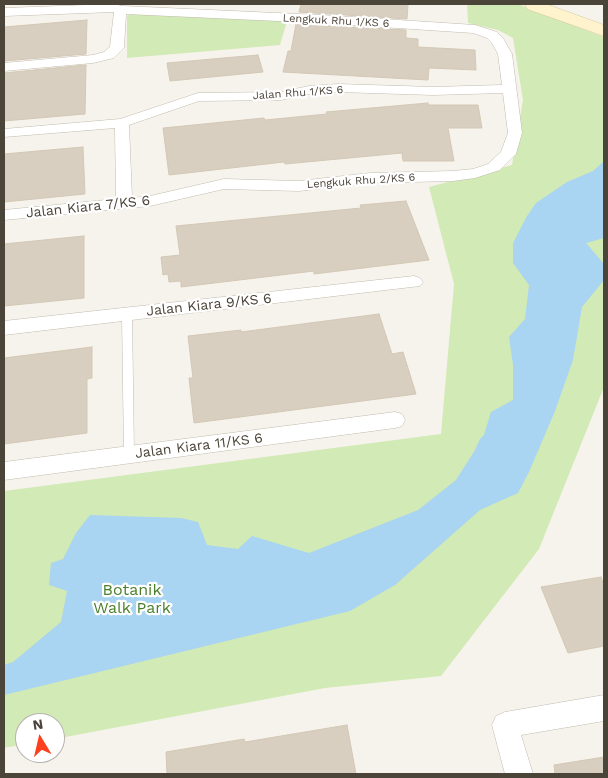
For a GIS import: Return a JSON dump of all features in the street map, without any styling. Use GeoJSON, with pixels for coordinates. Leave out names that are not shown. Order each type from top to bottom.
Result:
{"type":"FeatureCollection","features":[{"type":"Feature","properties":{"kind":"main road"},"geometry":{"type":"LineString","coordinates":[[531,4],[554,6],[577,4]]}},
{"type":"Feature","properties":{"kind":"main road"},"geometry":{"type":"LineString","coordinates":[[531,4],[604,31]]}},
{"type":"Feature","properties":{"kind":"street","name":"Lengkuk Rhu 1/KS 6"},"geometry":{"type":"LineString","coordinates":[[4,12],[102,6],[120,10],[475,29],[492,35],[498,41],[505,54],[510,89]]}},
{"type":"Feature","properties":{"kind":"street"},"geometry":{"type":"LineString","coordinates":[[4,67],[93,59],[110,55],[117,48],[120,10]]}},
{"type":"Feature","properties":{"kind":"street","name":"Jalan Rhu 1/KS 6"},"geometry":{"type":"LineString","coordinates":[[4,133],[122,124],[162,108],[198,97],[280,96],[309,90],[338,88],[423,91],[510,89]]}},
{"type":"Feature","properties":{"kind":"street","name":"Lengkuk Rhu 2/KS 6"},"geometry":{"type":"LineString","coordinates":[[173,197],[224,184],[299,186],[370,178],[453,176],[475,173],[494,167],[508,154],[515,133],[510,89]]}},
{"type":"Feature","properties":{"kind":"street"},"geometry":{"type":"LineString","coordinates":[[122,124],[124,203]]}},
{"type":"Feature","properties":{"kind":"street","name":"Jalan Kiara 7/KS 6"},"geometry":{"type":"LineString","coordinates":[[4,216],[173,197]]}},
{"type":"Feature","properties":{"kind":"street","name":"Jalan Kiara 9/KS 6"},"geometry":{"type":"LineString","coordinates":[[4,328],[414,282]]}},
{"type":"Feature","properties":{"kind":"street","name":"Jalan Kiara 11/KS 6"},"geometry":{"type":"LineString","coordinates":[[4,471],[395,420]]}},
{"type":"Feature","properties":{"kind":"street"},"geometry":{"type":"LineString","coordinates":[[518,774],[505,725],[604,708]]}},
{"type":"Feature","properties":{"kind":"lane"},"geometry":{"type":"LineString","coordinates":[[127,314],[129,455]]}},
{"type":"Feature","properties":{"kind":"green space","name":"Botanik Walk Park"},"geometry":{"type":"Polygon","coordinates":[[[467,4],[518,4],[604,37],[604,387],[539,549],[441,676],[325,688],[65,737],[65,713],[15,713],[15,746],[4,748],[4,491],[441,434],[454,284],[429,187],[512,165],[523,100],[513,38],[498,30],[468,23],[467,4]]]}},
{"type":"Feature","properties":{"kind":"green space"},"geometry":{"type":"Polygon","coordinates":[[[136,12],[287,21],[280,45],[127,58],[127,16],[136,12]]]}},
{"type":"Feature","properties":{"kind":"water"},"geometry":{"type":"Polygon","coordinates":[[[604,161],[604,238],[586,243],[604,264],[604,280],[582,307],[573,360],[555,411],[518,493],[480,510],[395,585],[350,611],[4,695],[4,665],[13,662],[61,622],[67,591],[49,585],[51,563],[63,559],[76,533],[90,515],[181,518],[198,522],[207,545],[238,549],[252,536],[309,553],[418,510],[456,480],[484,435],[491,412],[513,400],[513,365],[509,337],[525,319],[529,285],[513,263],[513,243],[536,203],[567,182],[593,171],[604,161]]]}},
{"type":"Feature","properties":{"kind":"building"},"geometry":{"type":"Polygon","coordinates":[[[301,4],[408,4],[407,19],[299,12],[301,4]]]}},
{"type":"Feature","properties":{"kind":"building"},"geometry":{"type":"Polygon","coordinates":[[[87,20],[86,54],[4,61],[4,27],[87,20]]]}},
{"type":"Feature","properties":{"kind":"building"},"geometry":{"type":"Polygon","coordinates":[[[296,24],[406,30],[406,38],[418,39],[418,47],[475,50],[476,70],[429,68],[428,80],[283,72],[288,51],[291,51],[296,24]]]}},
{"type":"Feature","properties":{"kind":"building"},"geometry":{"type":"Polygon","coordinates":[[[258,55],[263,72],[170,81],[167,63],[258,55]]]}},
{"type":"Feature","properties":{"kind":"building"},"geometry":{"type":"Polygon","coordinates":[[[86,65],[85,114],[4,121],[4,73],[86,65]]]}},
{"type":"Feature","properties":{"kind":"building"},"geometry":{"type":"Polygon","coordinates":[[[428,103],[428,105],[478,105],[482,128],[448,128],[454,161],[403,161],[402,153],[285,164],[284,162],[169,175],[163,128],[264,118],[265,120],[327,114],[326,112],[428,103]]]}},
{"type":"Feature","properties":{"kind":"building"},"geometry":{"type":"Polygon","coordinates":[[[83,147],[85,194],[4,202],[4,154],[83,147]]]}},
{"type":"Feature","properties":{"kind":"building"},"geometry":{"type":"Polygon","coordinates":[[[406,201],[429,260],[314,274],[314,271],[181,287],[181,281],[169,282],[168,274],[163,275],[161,257],[180,255],[176,226],[361,208],[360,205],[406,201]]]}},
{"type":"Feature","properties":{"kind":"building"},"geometry":{"type":"Polygon","coordinates":[[[84,236],[84,298],[4,306],[4,244],[84,236]]]}},
{"type":"Feature","properties":{"kind":"building"},"geometry":{"type":"Polygon","coordinates":[[[379,314],[392,354],[403,352],[416,394],[194,423],[189,378],[193,378],[188,336],[241,330],[241,332],[379,314]]]}},
{"type":"Feature","properties":{"kind":"building"},"geometry":{"type":"Polygon","coordinates":[[[92,347],[92,378],[87,379],[87,433],[4,444],[4,358],[92,347]]]}},
{"type":"Feature","properties":{"kind":"building"},"geometry":{"type":"Polygon","coordinates":[[[601,577],[604,585],[604,646],[568,653],[541,587],[601,577]]]}},
{"type":"Feature","properties":{"kind":"building"},"geometry":{"type":"Polygon","coordinates":[[[347,725],[356,774],[167,774],[166,752],[244,739],[245,742],[347,725]]]}},
{"type":"Feature","properties":{"kind":"building"},"geometry":{"type":"Polygon","coordinates":[[[604,757],[604,774],[555,774],[554,765],[604,757]]]}}]}
